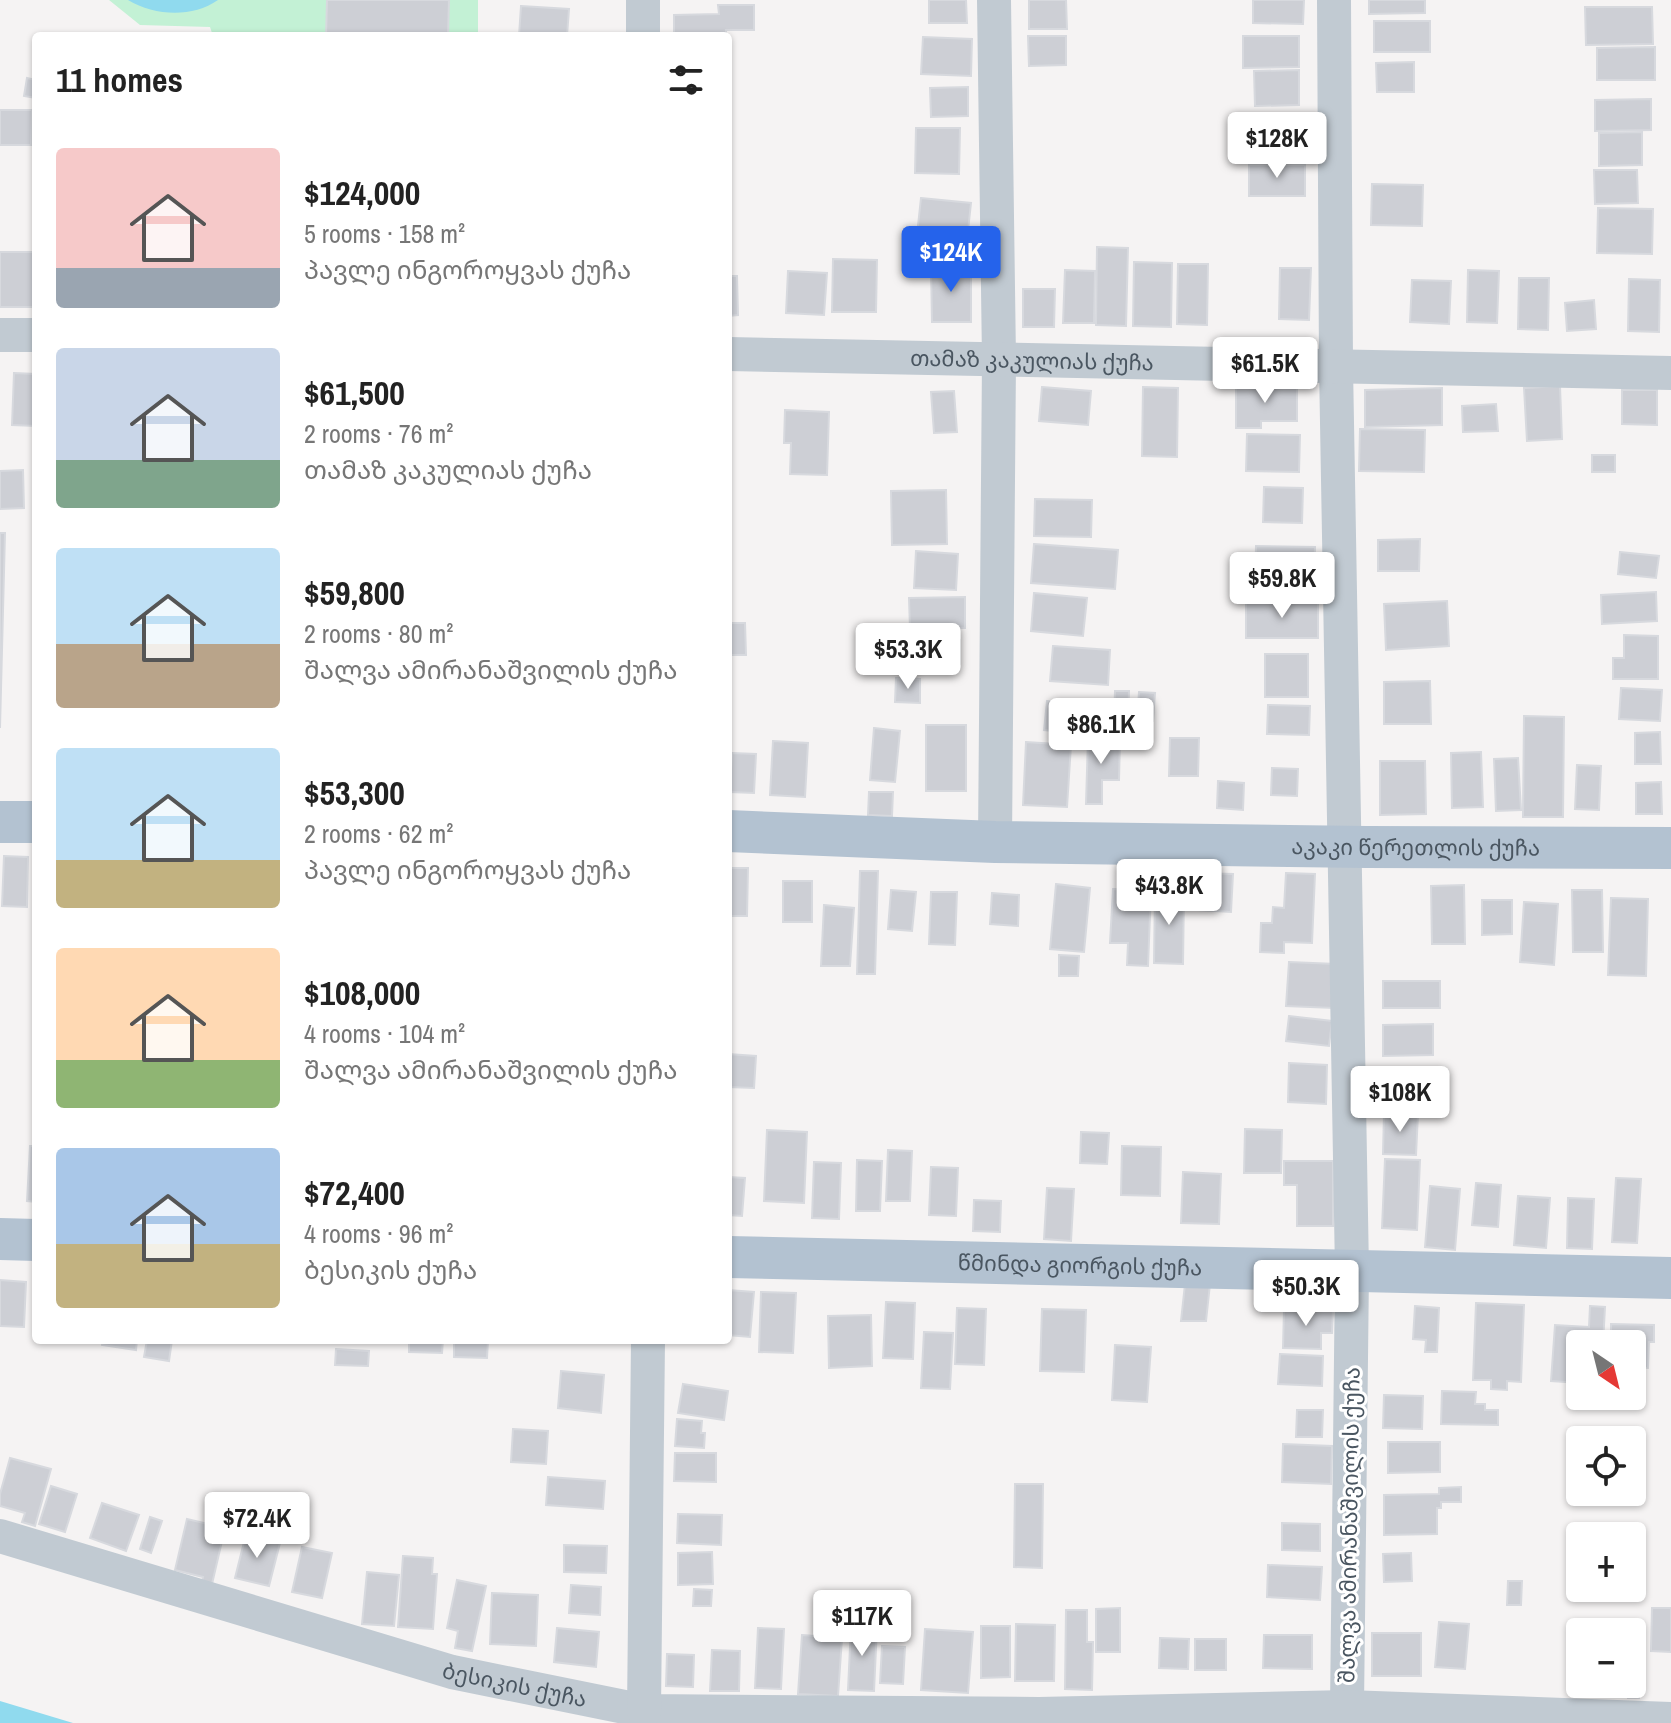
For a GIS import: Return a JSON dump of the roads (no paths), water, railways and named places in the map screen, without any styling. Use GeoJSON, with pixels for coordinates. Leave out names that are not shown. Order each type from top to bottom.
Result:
{"type":"FeatureCollection","features":[{"type":"Feature","properties":{"kind":"main road"},"geometry":{"type":"LineString","coordinates":[[0,822],[32,822]]}},
{"type":"Feature","properties":{"kind":"main road","name":"აკაკი წერეთლის ქუჩა"},"geometry":{"type":"LineString","coordinates":[[732,831],[995,842],[1671,848]]}},
{"type":"Feature","properties":{"kind":"main road"},"geometry":{"type":"LineString","coordinates":[[0,1239],[32,1240]]}},
{"type":"Feature","properties":{"kind":"main road","name":"წმინდა გიორგის ქუჩა"},"geometry":{"type":"LineString","coordinates":[[732,1257],[1671,1278]]}},
{"type":"Feature","properties":{"kind":"street"},"geometry":{"type":"LineString","coordinates":[[643,0],[643,32]]}},
{"type":"Feature","properties":{"kind":"street"},"geometry":{"type":"LineString","coordinates":[[994,0],[999,360],[995,842]]}},
{"type":"Feature","properties":{"kind":"street","name":"შალვა ამირანაშვილის ქუჩა"},"geometry":{"type":"LineString","coordinates":[[1334,0],[1336,366],[1352,1271],[1347,1707]]}},
{"type":"Feature","properties":{"kind":"street"},"geometry":{"type":"LineString","coordinates":[[0,335],[32,335]]}},
{"type":"Feature","properties":{"kind":"street","name":"თამაზ კაკულიას ქუჩა"},"geometry":{"type":"LineString","coordinates":[[732,354],[1671,373]]}},
{"type":"Feature","properties":{"kind":"street"},"geometry":{"type":"LineString","coordinates":[[644,1711],[648,1344]]}},
{"type":"Feature","properties":{"kind":"street","name":"ბესიკის ქუჩა"},"geometry":{"type":"LineString","coordinates":[[0,1536],[452,1672],[644,1711],[1039,1714],[1347,1707],[1671,1719]]}},
{"type":"Feature","properties":{"kind":"water"},"geometry":{"type":"Polygon","coordinates":[[[128,0],[218,0],[197,10],[173,13],[150,9],[128,0]]]}},
{"type":"Feature","properties":{"kind":"water"},"geometry":{"type":"Polygon","coordinates":[[[0,1701],[73,1723],[0,1723],[0,1701]]]}}]}
